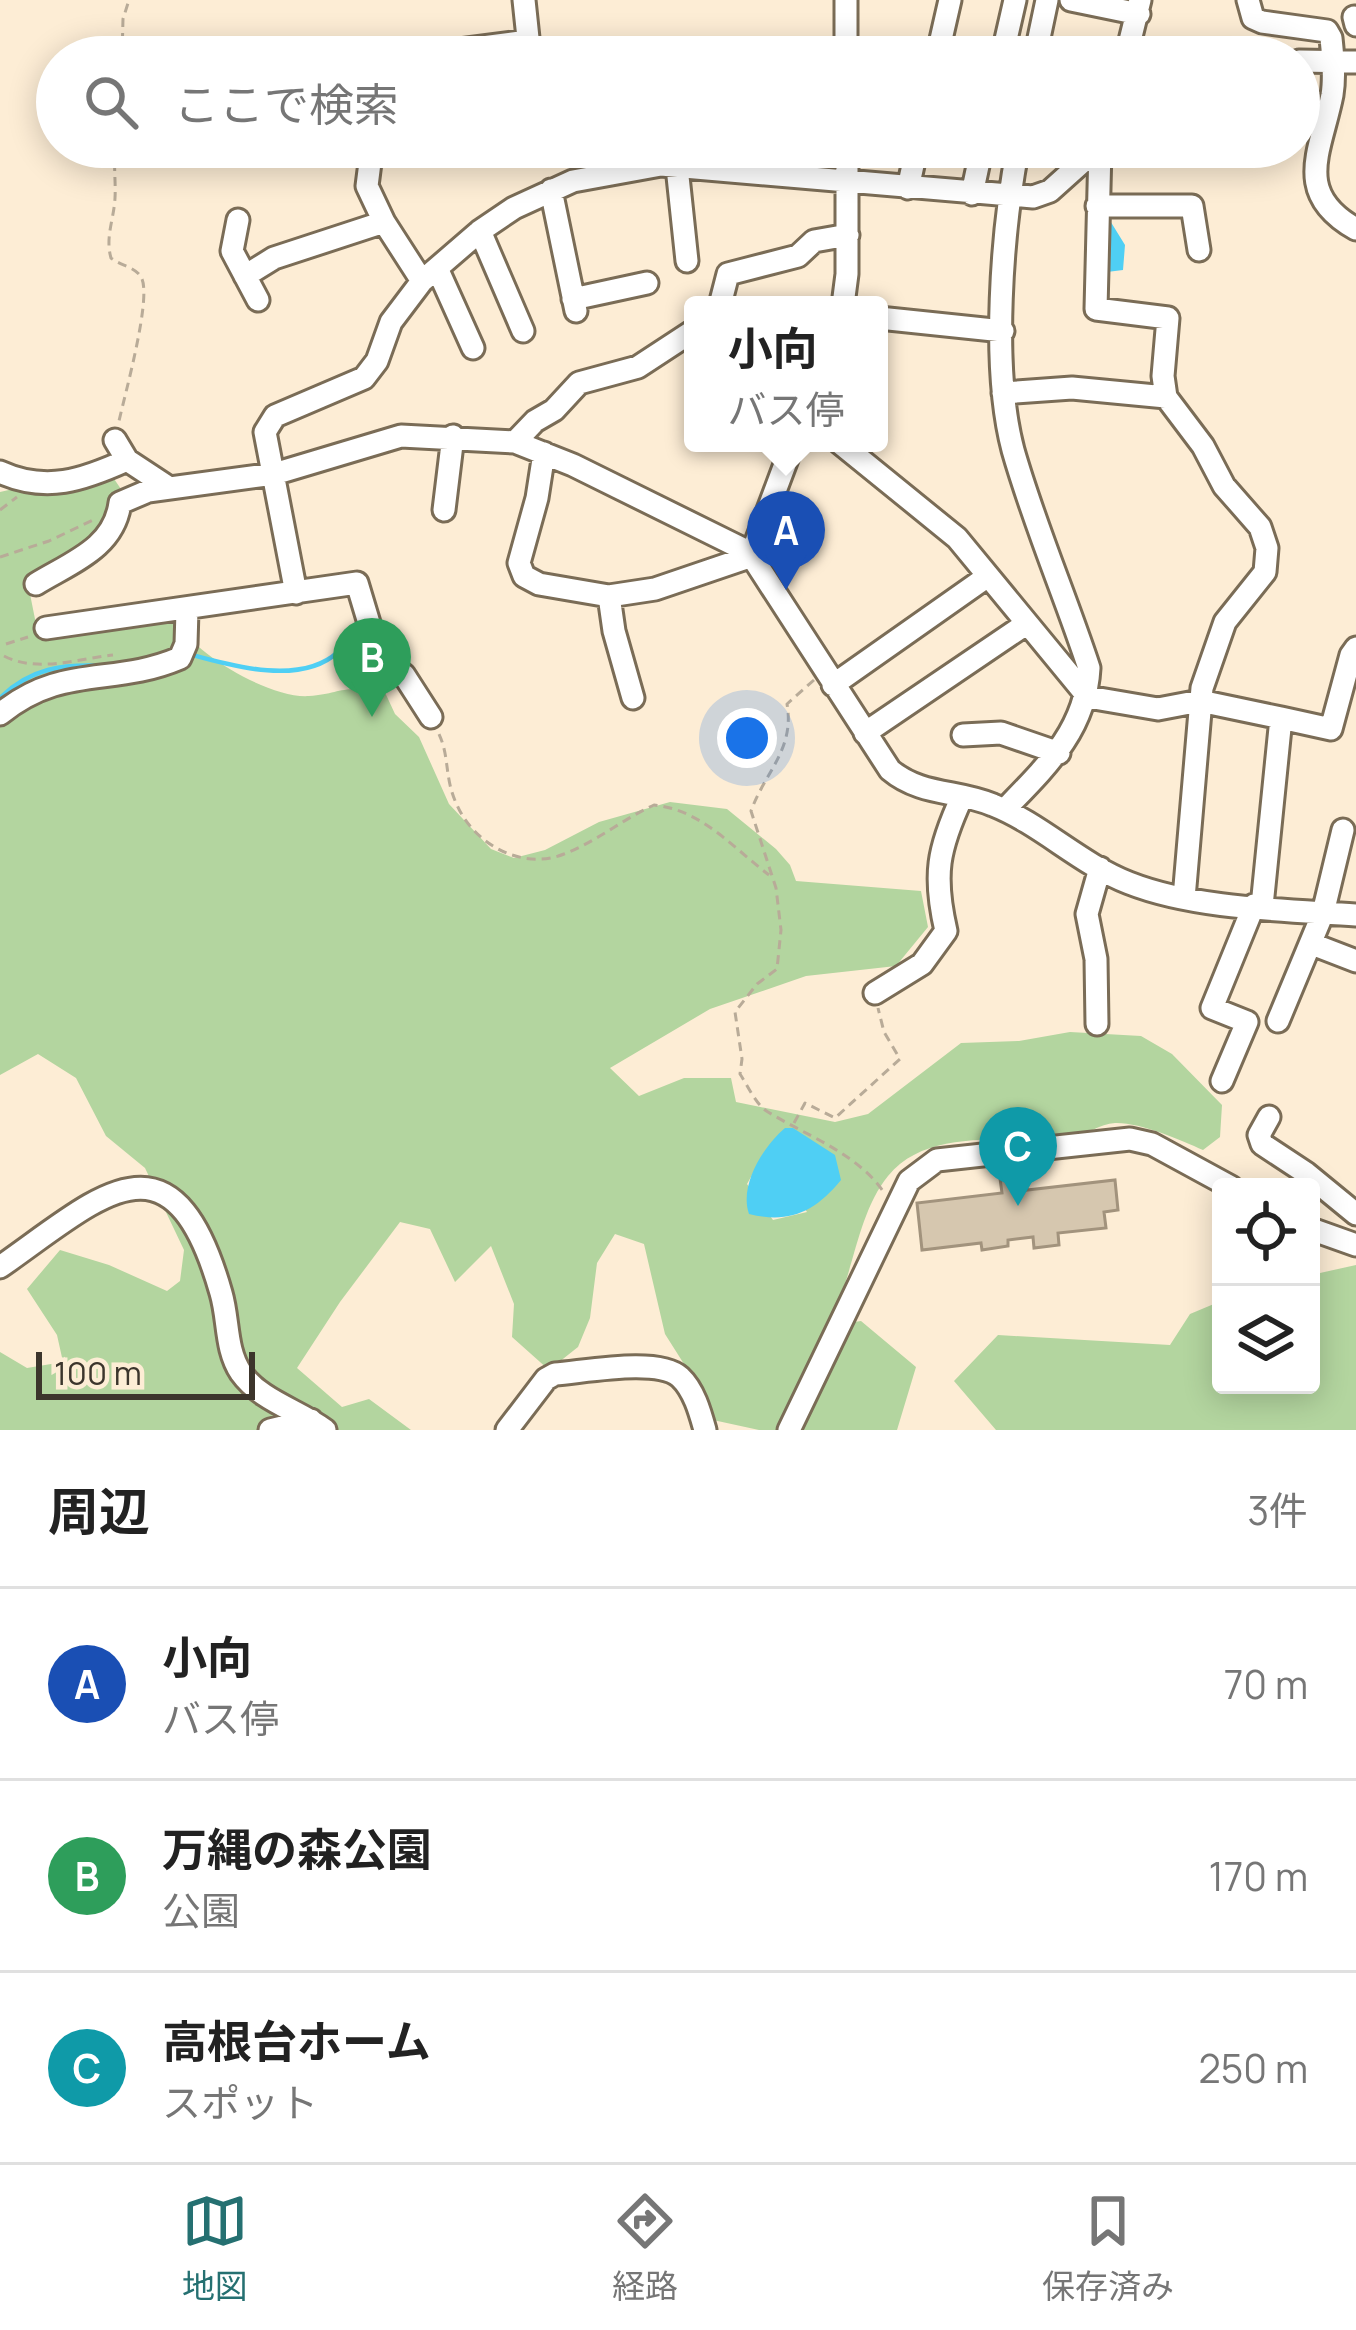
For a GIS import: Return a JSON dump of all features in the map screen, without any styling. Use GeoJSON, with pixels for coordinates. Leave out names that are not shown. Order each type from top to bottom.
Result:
{"type":"FeatureCollection","features":[{"type":"Feature","properties":{"kind":"street"},"geometry":{"type":"LineString","coordinates":[[524,0],[528,36]]}},
{"type":"Feature","properties":{"kind":"street"},"geometry":{"type":"LineString","coordinates":[[846,0],[846,36]]}},
{"type":"Feature","properties":{"kind":"street"},"geometry":{"type":"LineString","coordinates":[[942,36],[950,0]]}},
{"type":"Feature","properties":{"kind":"street"},"geometry":{"type":"LineString","coordinates":[[1007,36],[1015,0]]}},
{"type":"Feature","properties":{"kind":"street"},"geometry":{"type":"LineString","coordinates":[[1039,36],[1047,0]]}},
{"type":"Feature","properties":{"kind":"street"},"geometry":{"type":"LineString","coordinates":[[1071,0],[1140,7],[1132,36]]}},
{"type":"Feature","properties":{"kind":"street"},"geometry":{"type":"LineString","coordinates":[[1248,0],[1253,18],[1262,22],[1327,31],[1345,61],[1320,139]]}},
{"type":"Feature","properties":{"kind":"street"},"geometry":{"type":"LineString","coordinates":[[370,168],[367,186],[384,223],[429,274],[473,348]]}},
{"type":"Feature","properties":{"kind":"street"},"geometry":{"type":"LineString","coordinates":[[296,593],[265,432],[275,416],[364,378],[391,322],[429,274],[479,231],[572,181],[631,168]]}},
{"type":"Feature","properties":{"kind":"street"},"geometry":{"type":"LineString","coordinates":[[670,168],[687,261]]}},
{"type":"Feature","properties":{"kind":"street"},"geometry":{"type":"LineString","coordinates":[[737,168],[1033,197],[1050,191],[1076,168]]}},
{"type":"Feature","properties":{"kind":"street"},"geometry":{"type":"LineString","coordinates":[[844,296],[848,168]]}},
{"type":"Feature","properties":{"kind":"street"},"geometry":{"type":"LineString","coordinates":[[908,188],[912,168]]}},
{"type":"Feature","properties":{"kind":"street"},"geometry":{"type":"LineString","coordinates":[[972,194],[978,168]]}},
{"type":"Feature","properties":{"kind":"street"},"geometry":{"type":"LineString","coordinates":[[1008,811],[1059,753],[1088,697],[1089,668],[1018,465],[1003,393],[1015,168]]}},
{"type":"Feature","properties":{"kind":"street"},"geometry":{"type":"LineString","coordinates":[[1098,168],[1096,309],[1168,318],[1166,397],[1224,486],[1260,527],[1267,548],[1264,572],[1217,641],[1200,701],[1184,898]]}},
{"type":"Feature","properties":{"kind":"street"},"geometry":{"type":"LineString","coordinates":[[1314,168],[1314,180],[1334,214],[1356,229]]}},
{"type":"Feature","properties":{"kind":"street"},"geometry":{"type":"LineString","coordinates":[[551,190],[575,305],[647,283]]}},
{"type":"Feature","properties":{"kind":"street"},"geometry":{"type":"LineString","coordinates":[[1096,206],[1192,206],[1199,250]]}},
{"type":"Feature","properties":{"kind":"street"},"geometry":{"type":"LineString","coordinates":[[238,220],[232,251],[258,300]]}},
{"type":"Feature","properties":{"kind":"street"},"geometry":{"type":"LineString","coordinates":[[245,276],[274,258],[384,223]]}},
{"type":"Feature","properties":{"kind":"street"},"geometry":{"type":"LineString","coordinates":[[479,231],[524,331]]}},
{"type":"Feature","properties":{"kind":"street"},"geometry":{"type":"LineString","coordinates":[[722,296],[728,274],[798,256],[814,241],[848,235]]}},
{"type":"Feature","properties":{"kind":"street"},"geometry":{"type":"LineString","coordinates":[[888,319],[1003,331]]}},
{"type":"Feature","properties":{"kind":"street"},"geometry":{"type":"LineString","coordinates":[[515,442],[579,383],[638,367],[684,337]]}},
{"type":"Feature","properties":{"kind":"street"},"geometry":{"type":"LineString","coordinates":[[1003,393],[1072,388],[1166,397]]}},
{"type":"Feature","properties":{"kind":"street"},"geometry":{"type":"LineString","coordinates":[[37,584],[104,541],[117,524],[120,503],[148,490],[274,474],[401,436],[515,442],[754,555],[828,678],[890,770],[904,782],[1008,811],[1126,882],[1184,898],[1356,915]]}},
{"type":"Feature","properties":{"kind":"street"},"geometry":{"type":"LineString","coordinates":[[444,511],[453,436]]}},
{"type":"Feature","properties":{"kind":"street"},"geometry":{"type":"LineString","coordinates":[[0,472],[40,485],[98,474],[121,450],[168,488]]}},
{"type":"Feature","properties":{"kind":"street"},"geometry":{"type":"LineString","coordinates":[[754,555],[790,452]]}},
{"type":"Feature","properties":{"kind":"street"},"geometry":{"type":"LineString","coordinates":[[851,452],[957,538],[1088,697],[1158,709],[1200,701],[1331,729],[1356,648]]}},
{"type":"Feature","properties":{"kind":"street"},"geometry":{"type":"LineString","coordinates":[[544,453],[519,563],[524,576],[539,584],[609,596],[656,589],[754,555]]}},
{"type":"Feature","properties":{"kind":"street"},"geometry":{"type":"LineString","coordinates":[[828,678],[988,576]]}},
{"type":"Feature","properties":{"kind":"street"},"geometry":{"type":"LineString","coordinates":[[46,628],[357,584],[375,643],[431,716]]}},
{"type":"Feature","properties":{"kind":"street"},"geometry":{"type":"LineString","coordinates":[[609,596],[633,698]]}},
{"type":"Feature","properties":{"kind":"street"},"geometry":{"type":"LineString","coordinates":[[0,714],[26,692],[48,685],[156,668],[179,658],[186,644],[187,610]]}},
{"type":"Feature","properties":{"kind":"street"},"geometry":{"type":"LineString","coordinates":[[866,733],[1025,624]]}},
{"type":"Feature","properties":{"kind":"street"},"geometry":{"type":"LineString","coordinates":[[1222,1081],[1247,1022],[1212,1008],[1258,906],[1281,718]]}},
{"type":"Feature","properties":{"kind":"street"},"geometry":{"type":"LineString","coordinates":[[962,735],[1001,733],[1059,753]]}},
{"type":"Feature","properties":{"kind":"street"},"geometry":{"type":"LineString","coordinates":[[875,993],[922,964],[946,931],[937,883],[940,859],[962,796]]}},
{"type":"Feature","properties":{"kind":"street"},"geometry":{"type":"LineString","coordinates":[[1278,1021],[1323,913],[1343,830]]}},
{"type":"Feature","properties":{"kind":"street"},"geometry":{"type":"LineString","coordinates":[[1096,1024],[1096,959],[1087,914],[1100,868]]}},
{"type":"Feature","properties":{"kind":"street"},"geometry":{"type":"LineString","coordinates":[[1312,944],[1356,961]]}},
{"type":"Feature","properties":{"kind":"street"},"geometry":{"type":"LineString","coordinates":[[1270,1117],[1259,1135],[1262,1144],[1356,1214]]}},
{"type":"Feature","properties":{"kind":"street"},"geometry":{"type":"LineString","coordinates":[[789,1430],[909,1181],[937,1160],[1130,1139],[1152,1144],[1214,1178]]}},
{"type":"Feature","properties":{"kind":"street"},"geometry":{"type":"LineString","coordinates":[[0,1268],[113,1191],[147,1188],[170,1197],[201,1242],[222,1295],[232,1355],[242,1373],[256,1390],[318,1425]]}},
{"type":"Feature","properties":{"kind":"street"},"geometry":{"type":"LineString","coordinates":[[1320,1232],[1356,1245]]}},
{"type":"Feature","properties":{"kind":"street"},"geometry":{"type":"LineString","coordinates":[[507,1430],[555,1374],[640,1367],[663,1368],[677,1375],[689,1389],[705,1430]]}},
{"type":"Feature","properties":{"kind":"street"},"geometry":{"type":"LineString","coordinates":[[270,1430],[318,1425]]}},
{"type":"Feature","properties":{"kind":"path"},"geometry":{"type":"LineString","coordinates":[[122,36],[129,0]]}},
{"type":"Feature","properties":{"kind":"path"},"geometry":{"type":"LineString","coordinates":[[114,168],[116,193],[107,245],[111,258],[138,271],[144,283],[121,450]]}},
{"type":"Feature","properties":{"kind":"path"},"geometry":{"type":"LineString","coordinates":[[0,557],[50,541],[103,514]]}},
{"type":"Feature","properties":{"kind":"path"},"geometry":{"type":"LineString","coordinates":[[7,644],[46,628]]}},
{"type":"Feature","properties":{"kind":"path"},"geometry":{"type":"LineString","coordinates":[[4,656],[22,666],[38,666],[116,655]]}},
{"type":"Feature","properties":{"kind":"path"},"geometry":{"type":"LineString","coordinates":[[828,678],[787,704],[786,744],[751,811],[779,908],[779,958],[777,969],[757,984],[735,1012],[740,1074],[764,1111],[793,1124],[870,1176],[888,1199]]}},
{"type":"Feature","properties":{"kind":"path"},"geometry":{"type":"LineString","coordinates":[[431,716],[446,749],[446,781],[459,812],[472,832],[492,848],[554,858],[654,805],[669,806],[698,818],[771,876]]}},
{"type":"Feature","properties":{"kind":"path"},"geometry":{"type":"LineString","coordinates":[[793,1124],[805,1103],[835,1118],[900,1059],[884,1032],[875,993]]}},
{"type":"Feature","properties":{"kind":"green space"},"geometry":{"type":"Polygon","coordinates":[[[110,473],[123,492],[106,525],[28,584],[37,629],[175,619],[215,659],[274,690],[309,696],[347,689],[374,691],[382,686],[395,714],[419,737],[449,804],[491,849],[514,858],[545,850],[599,822],[670,802],[727,809],[776,849],[796,881],[921,891],[928,927],[896,966],[806,976],[710,1009],[610,1068],[639,1096],[684,1078],[731,1078],[736,1102],[835,1122],[868,1114],[961,1043],[1019,1041],[1070,1032],[1141,1036],[1172,1054],[1222,1105],[1220,1137],[1203,1150],[1148,1128],[1115,1123],[1071,1137],[949,1143],[906,1160],[888,1176],[863,1224],[834,1313],[848,1323],[861,1321],[916,1367],[897,1430],[759,1430],[713,1420],[665,1334],[644,1244],[615,1234],[597,1263],[590,1318],[578,1347],[549,1370],[512,1337],[514,1304],[491,1246],[455,1282],[430,1229],[400,1222],[297,1368],[342,1407],[369,1399],[411,1430],[0,1430],[0,1352],[27,1368],[63,1362],[57,1335],[27,1289],[60,1250],[167,1291],[180,1281],[184,1250],[145,1168],[106,1136],[76,1078],[38,1054],[0,1075],[0,492],[110,473]],[[765,1152],[747,1184],[773,1220],[807,1212],[765,1152]]]}},
{"type":"Feature","properties":{"kind":"green space"},"geometry":{"type":"Polygon","coordinates":[[[1356,1265],[1356,1430],[996,1430],[954,1381],[998,1335],[1170,1345],[1190,1314],[1212,1305],[1212,1394],[1320,1394],[1320,1273],[1356,1265]]]}},
{"type":"Feature","properties":{"kind":"water"},"geometry":{"type":"Polygon","coordinates":[[[1109,219],[1125,245],[1123,270],[1107,272],[1109,219]]]}},
{"type":"Feature","properties":{"kind":"water"},"geometry":{"type":"Polygon","coordinates":[[[785,1128],[793,1128],[835,1155],[841,1180],[800,1213],[749,1214],[747,1191],[755,1167],[785,1128]]]}},
{"type":"Feature","properties":{"kind":"building"},"geometry":{"type":"Polygon","coordinates":[[[1024,1167],[1027,1190],[1115,1180],[1118,1210],[1104,1212],[1106,1228],[1058,1233],[1059,1245],[1034,1248],[1033,1237],[982,1250],[981,1243],[922,1250],[917,1203],[1002,1193],[999,1171],[1024,1167]]]}},
{"type":"Feature","properties":{"kind":"waterway"},"geometry":{"type":"LineString","coordinates":[[189,654],[245,668],[286,671],[323,662],[338,652]]}},
{"type":"Feature","properties":{"kind":"waterway"},"geometry":{"type":"LineString","coordinates":[[0,698],[23,680],[48,670],[104,666]]}},
{"type":"Feature","properties":{"kind":"place","name":"小向"},"geometry":{"type":"Point","coordinates":[786,590]}},
{"type":"Feature","properties":{"kind":"place","name":"万縄の森公園"},"geometry":{"type":"Point","coordinates":[372,717]}},
{"type":"Feature","properties":{"kind":"place","name":"高根台ホーム"},"geometry":{"type":"Point","coordinates":[1018,1206]}}]}
